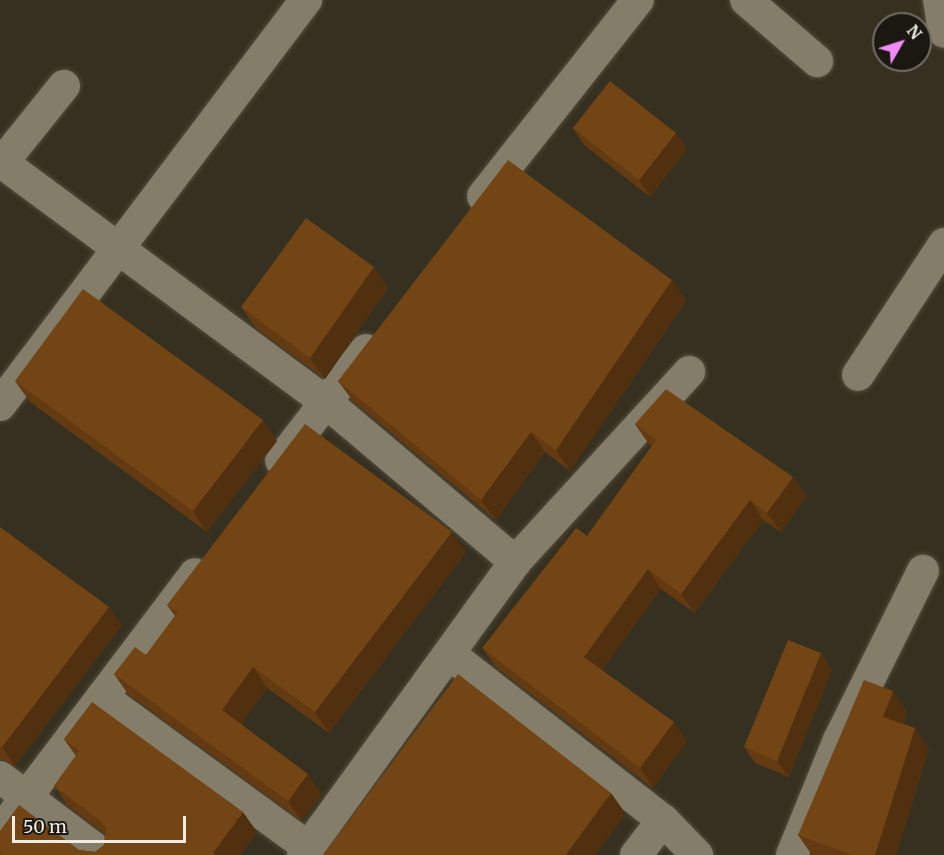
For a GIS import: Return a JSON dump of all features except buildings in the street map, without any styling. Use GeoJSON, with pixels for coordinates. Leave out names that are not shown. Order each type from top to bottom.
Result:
{"type":"FeatureCollection","features":[{"type":"Feature","properties":{"kind":"street"},"geometry":{"type":"LineString","coordinates":[[0,405],[306,0]]}},
{"type":"Feature","properties":{"kind":"street"},"geometry":{"type":"LineString","coordinates":[[463,223],[638,0]]}},
{"type":"Feature","properties":{"kind":"street"},"geometry":{"type":"LineString","coordinates":[[746,0],[817,61]]}},
{"type":"Feature","properties":{"kind":"street"},"geometry":{"type":"LineString","coordinates":[[939,0],[944,32]]}},
{"type":"Feature","properties":{"kind":"street"},"geometry":{"type":"LineString","coordinates":[[64,86],[1,162],[326,402],[515,562]]}},
{"type":"Feature","properties":{"kind":"street"},"geometry":{"type":"LineString","coordinates":[[858,375],[944,244]]}},
{"type":"Feature","properties":{"kind":"street"},"geometry":{"type":"LineString","coordinates":[[261,488],[383,327]]}},
{"type":"Feature","properties":{"kind":"street"},"geometry":{"type":"LineString","coordinates":[[102,698],[306,852],[452,656],[515,562],[689,372]]}},
{"type":"Feature","properties":{"kind":"street"},"geometry":{"type":"LineString","coordinates":[[0,832],[217,545]]}},
{"type":"Feature","properties":{"kind":"street"},"geometry":{"type":"LineString","coordinates":[[792,855],[838,740],[923,571]]}},
{"type":"Feature","properties":{"kind":"street"},"geometry":{"type":"LineString","coordinates":[[452,656],[663,820],[697,855]]}},
{"type":"Feature","properties":{"kind":"street"},"geometry":{"type":"LineString","coordinates":[[0,777],[103,855]]}},
{"type":"Feature","properties":{"kind":"street"},"geometry":{"type":"LineString","coordinates":[[636,855],[663,820]]}}]}
